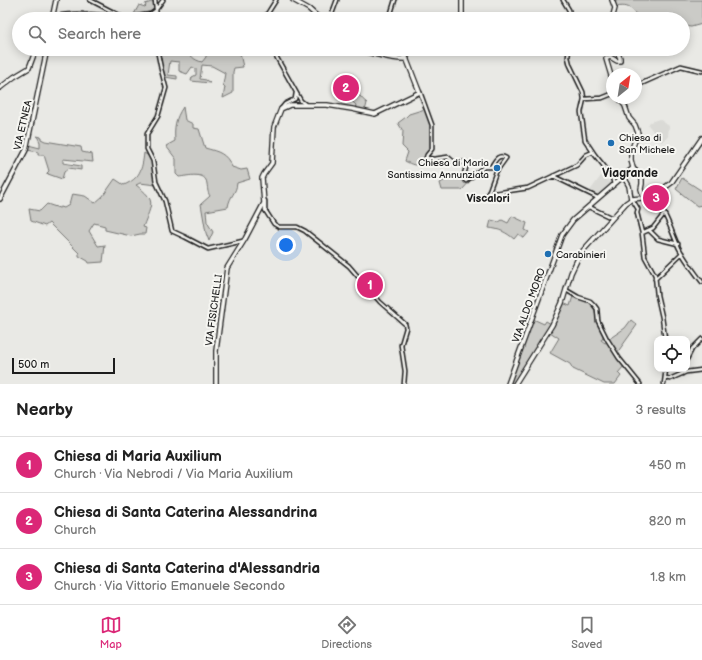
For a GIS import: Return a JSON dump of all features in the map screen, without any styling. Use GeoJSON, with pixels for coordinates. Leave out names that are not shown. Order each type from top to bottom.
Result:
{"type":"FeatureCollection","features":[{"type":"Feature","properties":{"kind":"main road"},"geometry":{"type":"LineString","coordinates":[[54,12],[56,0]]}},
{"type":"Feature","properties":{"kind":"main road"},"geometry":{"type":"LineString","coordinates":[[293,0],[312,12]]}},
{"type":"Feature","properties":{"kind":"main road"},"geometry":{"type":"LineString","coordinates":[[462,0],[463,12]]}},
{"type":"Feature","properties":{"kind":"main road"},"geometry":{"type":"LineString","coordinates":[[612,0],[615,9],[614,12]]}},
{"type":"Feature","properties":{"kind":"main road"},"geometry":{"type":"LineString","coordinates":[[0,88],[29,68],[33,56]]}},
{"type":"Feature","properties":{"kind":"main road","name":"VIA ETNEA"},"geometry":{"type":"LineString","coordinates":[[0,199],[27,147],[46,56]]}},
{"type":"Feature","properties":{"kind":"main road"},"geometry":{"type":"LineString","coordinates":[[281,110],[286,106],[305,104],[326,105],[375,114],[418,93],[418,86],[407,56],[398,59],[379,56]]}},
{"type":"Feature","properties":{"kind":"main road"},"geometry":{"type":"LineString","coordinates":[[609,68],[606,59],[610,57],[620,61],[620,56]]}},
{"type":"Feature","properties":{"kind":"main road"},"geometry":{"type":"LineString","coordinates":[[624,104],[629,118],[635,125],[638,133],[632,146],[631,157],[635,170],[642,179],[641,189],[644,199]]}},
{"type":"Feature","properties":{"kind":"main road","name":"VIA FISICHELLI"},"geometry":{"type":"LineString","coordinates":[[216,384],[216,351],[227,268],[258,216],[264,211],[265,201],[262,178],[272,163],[274,127],[281,110]]}},
{"type":"Feature","properties":{"kind":"main road"},"geometry":{"type":"LineString","coordinates":[[515,384],[550,330],[562,303],[574,265],[580,254],[631,199],[644,199],[652,197],[674,180],[702,138]]}},
{"type":"Feature","properties":{"kind":"main road","name":"VIA ALDO MORO"},"geometry":{"type":"LineString","coordinates":[[509,383],[562,235],[570,224],[589,206],[624,177],[635,170]]}},
{"type":"Feature","properties":{"kind":"main road"},"geometry":{"type":"LineString","coordinates":[[624,177],[629,186],[631,199]]}},
{"type":"Feature","properties":{"kind":"street"},"geometry":{"type":"LineString","coordinates":[[90,0],[113,12]]}},
{"type":"Feature","properties":{"kind":"street"},"geometry":{"type":"LineString","coordinates":[[333,12],[337,0]]}},
{"type":"Feature","properties":{"kind":"street"},"geometry":{"type":"LineString","coordinates":[[391,12],[395,0]]}},
{"type":"Feature","properties":{"kind":"street"},"geometry":{"type":"LineString","coordinates":[[563,0],[569,12]]}},
{"type":"Feature","properties":{"kind":"street"},"geometry":{"type":"LineString","coordinates":[[269,12],[276,1]]}},
{"type":"Feature","properties":{"kind":"street"},"geometry":{"type":"LineString","coordinates":[[156,11],[159,2]]}},
{"type":"Feature","properties":{"kind":"street"},"geometry":{"type":"LineString","coordinates":[[159,56],[166,88],[158,116],[147,134],[147,148],[154,162],[156,182],[165,201],[172,231],[207,249],[241,243],[244,241]]}},
{"type":"Feature","properties":{"kind":"street"},"geometry":{"type":"LineString","coordinates":[[276,56],[299,98],[305,104]]}},
{"type":"Feature","properties":{"kind":"street"},"geometry":{"type":"LineString","coordinates":[[568,56],[570,65],[582,87],[584,99],[581,112],[586,142],[612,176],[614,185]]}},
{"type":"Feature","properties":{"kind":"street"},"geometry":{"type":"LineString","coordinates":[[642,83],[681,66],[702,71]]}},
{"type":"Feature","properties":{"kind":"street"},"geometry":{"type":"LineString","coordinates":[[295,91],[298,104]]}},
{"type":"Feature","properties":{"kind":"street"},"geometry":{"type":"LineString","coordinates":[[418,93],[426,108],[431,123],[432,149],[426,156],[427,158],[434,160],[448,158],[455,163],[466,162],[467,164],[463,178],[466,181],[484,167],[491,166],[499,157],[503,156],[506,158],[496,172],[488,192],[493,194],[528,188],[577,165],[586,155],[593,152]]}},
{"type":"Feature","properties":{"kind":"street"},"geometry":{"type":"LineString","coordinates":[[584,99],[606,96]]}},
{"type":"Feature","properties":{"kind":"street"},"geometry":{"type":"LineString","coordinates":[[281,110],[285,104],[296,98]]}},
{"type":"Feature","properties":{"kind":"street"},"geometry":{"type":"LineString","coordinates":[[298,104],[299,98]]}},
{"type":"Feature","properties":{"kind":"street"},"geometry":{"type":"LineString","coordinates":[[553,176],[599,198]]}},
{"type":"Feature","properties":{"kind":"street"},"geometry":{"type":"LineString","coordinates":[[652,197],[664,214],[682,253],[702,282]]}},
{"type":"Feature","properties":{"kind":"street"},"geometry":{"type":"LineString","coordinates":[[631,199],[638,209],[637,213],[646,259],[654,273],[665,336]]}},
{"type":"Feature","properties":{"kind":"street"},"geometry":{"type":"LineString","coordinates":[[589,206],[612,218]]}},
{"type":"Feature","properties":{"kind":"street"},"geometry":{"type":"LineString","coordinates":[[264,211],[274,224],[279,227],[297,227],[305,231],[347,264],[380,302],[403,322],[406,326],[401,342],[405,371],[404,384]]}},
{"type":"Feature","properties":{"kind":"street"},"geometry":{"type":"LineString","coordinates":[[642,233],[654,226],[664,214]]}},
{"type":"Feature","properties":{"kind":"street"},"geometry":{"type":"LineString","coordinates":[[649,230],[658,239],[678,244]]}},
{"type":"Feature","properties":{"kind":"street"},"geometry":{"type":"LineString","coordinates":[[235,244],[241,246]]}},
{"type":"Feature","properties":{"kind":"street"},"geometry":{"type":"LineString","coordinates":[[235,244],[237,252]]}},
{"type":"Feature","properties":{"kind":"street"},"geometry":{"type":"LineString","coordinates":[[655,280],[682,253]]}},
{"type":"Feature","properties":{"kind":"street"},"geometry":{"type":"LineString","coordinates":[[566,291],[590,301],[596,306],[597,319],[607,339],[619,358],[640,384]]}},
{"type":"Feature","properties":{"kind":"street"},"geometry":{"type":"LineString","coordinates":[[690,353],[692,349],[702,340]]}},
{"type":"Feature","properties":{"kind":"street"},"geometry":{"type":"LineString","coordinates":[[664,381],[682,374],[702,370]]}},
{"type":"Feature","properties":{"kind":"shaded area"},"geometry":{"type":"Polygon","coordinates":[[[702,0],[702,24],[690,27],[690,12],[634,12],[627,7],[616,7],[614,2],[702,0]]]}},
{"type":"Feature","properties":{"kind":"shaded area"},"geometry":{"type":"Polygon","coordinates":[[[155,1],[155,7],[152,12],[135,12],[139,5],[145,7],[145,4],[155,1]]]}},
{"type":"Feature","properties":{"kind":"shaded area"},"geometry":{"type":"Polygon","coordinates":[[[160,56],[192,56],[202,62],[206,56],[241,56],[243,67],[234,68],[233,93],[223,98],[225,73],[212,66],[202,65],[200,79],[206,80],[210,83],[191,81],[192,77],[196,75],[196,69],[192,67],[187,74],[179,71],[179,62],[170,61],[168,75],[177,76],[177,79],[165,77],[160,56]]]}},
{"type":"Feature","properties":{"kind":"shaded area"},"geometry":{"type":"Polygon","coordinates":[[[353,89],[367,103],[365,111],[355,108],[356,105],[348,98],[354,91],[353,89]]]}},
{"type":"Feature","properties":{"kind":"shaded area"},"geometry":{"type":"Polygon","coordinates":[[[183,107],[185,120],[193,124],[193,128],[199,129],[205,148],[225,156],[232,167],[241,170],[247,169],[250,179],[237,183],[228,207],[206,211],[207,222],[213,232],[209,241],[206,233],[201,204],[210,196],[206,180],[203,177],[196,175],[179,177],[176,174],[176,159],[166,146],[175,141],[176,123],[178,115],[183,107]]]}},
{"type":"Feature","properties":{"kind":"shaded area"},"geometry":{"type":"Polygon","coordinates":[[[425,109],[431,125],[431,147],[425,157],[430,160],[418,165],[413,165],[405,161],[408,152],[402,146],[403,131],[398,123],[409,114],[425,109]]]}},
{"type":"Feature","properties":{"kind":"shaded area"},"geometry":{"type":"Polygon","coordinates":[[[659,119],[669,126],[668,138],[661,142],[659,136],[657,136],[648,125],[650,122],[659,119]]]}},
{"type":"Feature","properties":{"kind":"shaded area"},"geometry":{"type":"Polygon","coordinates":[[[37,136],[41,137],[41,139],[45,141],[81,147],[82,152],[92,154],[93,162],[63,159],[63,163],[81,166],[81,170],[69,168],[64,172],[62,179],[48,173],[47,174],[49,171],[44,155],[38,155],[38,152],[27,150],[28,145],[40,148],[40,142],[37,136]]]}},
{"type":"Feature","properties":{"kind":"shaded area"},"geometry":{"type":"Polygon","coordinates":[[[144,153],[151,159],[156,185],[140,183],[136,185],[143,190],[150,199],[151,203],[149,213],[143,227],[146,228],[145,234],[131,236],[105,230],[105,226],[94,223],[89,231],[98,246],[105,245],[103,262],[89,263],[79,256],[79,253],[49,223],[45,226],[31,221],[29,209],[40,211],[47,204],[64,208],[69,205],[72,194],[85,196],[95,203],[103,196],[115,179],[124,185],[137,176],[141,169],[144,153]]]}},
{"type":"Feature","properties":{"kind":"shaded area"},"geometry":{"type":"Polygon","coordinates":[[[457,174],[463,174],[462,178],[464,181],[468,181],[471,178],[473,180],[471,180],[462,190],[442,190],[440,183],[457,174]]]}},
{"type":"Feature","properties":{"kind":"shaded area"},"geometry":{"type":"Polygon","coordinates":[[[601,176],[613,184],[598,196],[589,192],[601,176]]]}},
{"type":"Feature","properties":{"kind":"shaded area"},"geometry":{"type":"Polygon","coordinates":[[[682,178],[702,191],[702,205],[697,206],[676,189],[682,178]]]}},
{"type":"Feature","properties":{"kind":"shaded area"},"geometry":{"type":"Polygon","coordinates":[[[512,216],[527,223],[525,230],[529,232],[524,238],[518,234],[514,239],[502,231],[489,228],[491,220],[499,222],[502,220],[508,223],[512,216]]]}},
{"type":"Feature","properties":{"kind":"shaded area"},"geometry":{"type":"Polygon","coordinates":[[[573,296],[590,302],[595,308],[596,318],[604,335],[601,340],[605,343],[607,342],[611,347],[609,339],[625,328],[631,320],[637,325],[617,353],[611,348],[624,366],[618,373],[621,376],[615,384],[604,384],[573,369],[570,364],[550,353],[559,338],[550,332],[563,303],[570,306],[573,296]]]}},
{"type":"Feature","properties":{"kind":"shaded area"},"geometry":{"type":"Polygon","coordinates":[[[533,319],[544,324],[546,321],[551,324],[514,384],[510,384],[533,319]]]}},
{"type":"Feature","properties":{"kind":"place","name":"Chiesa di Santa Caterina Alessandrina"},"geometry":{"type":"Point","coordinates":[346,88]}},
{"type":"Feature","properties":{"kind":"place","name":"Chiesa di San Michele"},"geometry":{"type":"Point","coordinates":[611,143]}},
{"type":"Feature","properties":{"kind":"place","name":"Chiesa di Maria Santissima Annunziata"},"geometry":{"type":"Point","coordinates":[497,168]}},
{"type":"Feature","properties":{"kind":"place","name":"Chiesa di Santa Caterina d'Alessandria"},"geometry":{"type":"Point","coordinates":[656,198]}},
{"type":"Feature","properties":{"kind":"place","name":"Carabinieri"},"geometry":{"type":"Point","coordinates":[548,254]}},
{"type":"Feature","properties":{"kind":"place","name":"Chiesa di Maria Auxilium"},"geometry":{"type":"Point","coordinates":[370,285]}},
{"type":"Feature","properties":{"kind":"district","name":"Viagrande"},"geometry":{"type":"Point","coordinates":[630,173]}},
{"type":"Feature","properties":{"kind":"district","name":"Viscalori"},"geometry":{"type":"Point","coordinates":[488,198]}}]}
